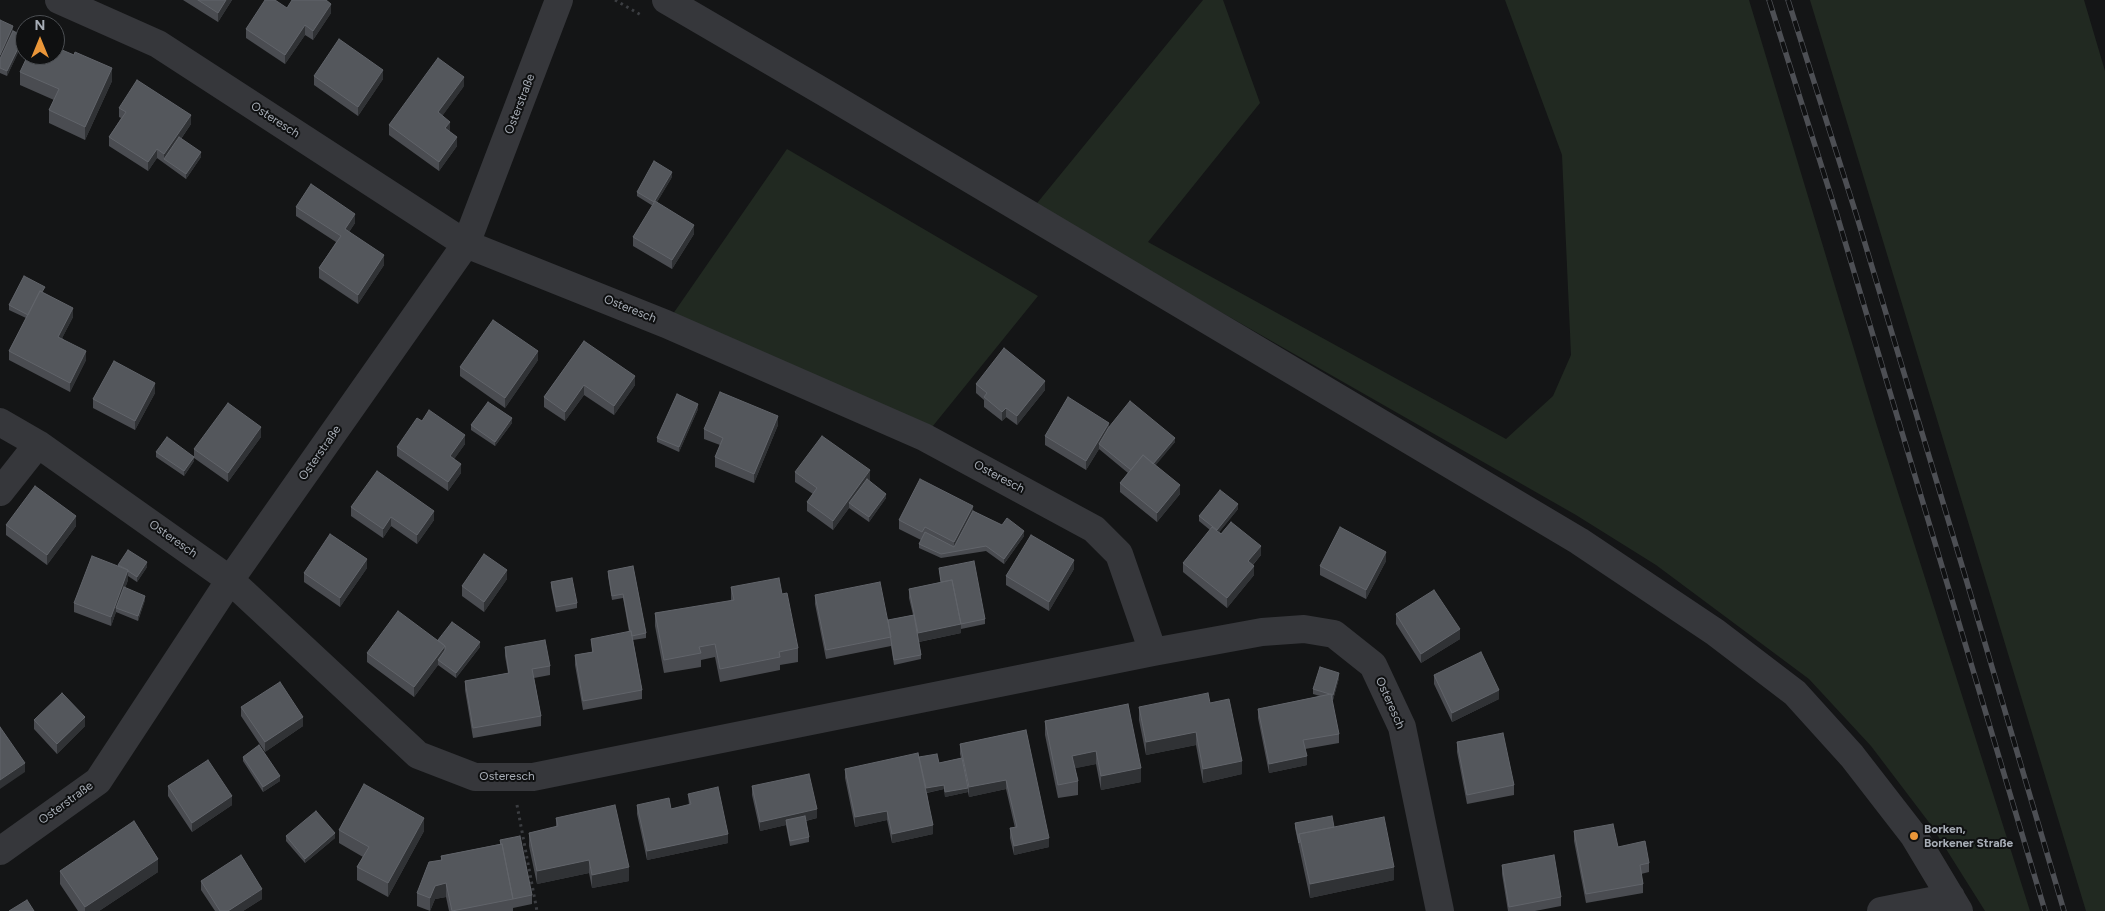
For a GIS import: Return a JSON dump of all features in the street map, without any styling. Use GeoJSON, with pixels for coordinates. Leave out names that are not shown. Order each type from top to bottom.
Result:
{"type":"FeatureCollection","features":[{"type":"Feature","properties":{"kind":"street","name":"Osteresch"},"geometry":{"type":"LineString","coordinates":[[59,0],[158,44],[466,244],[666,324],[924,437],[1094,529],[1118,554],[1153,652]]}},
{"type":"Feature","properties":{"kind":"street","name":"Osterstraße"},"geometry":{"type":"LineString","coordinates":[[0,850],[98,781],[230,580],[466,244],[559,0]]}},
{"type":"Feature","properties":{"kind":"street"},"geometry":{"type":"LineString","coordinates":[[657,9],[827,94],[1571,536],[1716,632],[1795,693],[1852,756],[1914,836],[1955,904],[1881,911]]}},
{"type":"Feature","properties":{"kind":"street","name":"Osteresch"},"geometry":{"type":"LineString","coordinates":[[0,422],[38,444],[230,580],[418,754],[475,777],[533,777],[1153,652],[1262,632],[1304,629],[1334,634],[1373,665],[1402,727],[1440,911]]}},
{"type":"Feature","properties":{"kind":"street"},"geometry":{"type":"LineString","coordinates":[[0,492],[38,444]]}},
{"type":"Feature","properties":{"kind":"path"},"geometry":{"type":"LineString","coordinates":[[615,0],[657,9]]}},
{"type":"Feature","properties":{"kind":"path"},"geometry":{"type":"LineString","coordinates":[[511,777],[537,911]]}},
{"type":"Feature","properties":{"kind":"shaded area"},"geometry":{"type":"Polygon","coordinates":[[[1203,0],[1223,0],[1260,103],[1148,242],[1506,439],[1553,396],[1571,355],[1562,155],[1505,0],[1749,0],[1877,426],[2030,911],[1985,911],[1931,825],[1871,746],[1809,679],[1656,565],[1576,515],[1198,299],[1029,213],[1203,0]]]}},
{"type":"Feature","properties":{"kind":"shaded area"},"geometry":{"type":"Polygon","coordinates":[[[1810,0],[2084,0],[2105,71],[2105,911],[2086,911],[1810,0]]]}},
{"type":"Feature","properties":{"kind":"shaded area"},"geometry":{"type":"Polygon","coordinates":[[[787,149],[1038,296],[924,437],[666,324],[787,149]]]}},
{"type":"Feature","properties":{"kind":"building"},"geometry":{"type":"Polygon","coordinates":[[[198,0],[226,0],[218,13],[198,0]]]}},
{"type":"Feature","properties":{"kind":"building"},"geometry":{"type":"Polygon","coordinates":[[[265,0],[275,0],[287,8],[292,0],[326,0],[331,4],[313,31],[305,25],[285,55],[246,29],[265,0]]]}},
{"type":"Feature","properties":{"kind":"building"},"geometry":{"type":"Polygon","coordinates":[[[0,20],[13,26],[0,55],[0,20]]]}},
{"type":"Feature","properties":{"kind":"building"},"geometry":{"type":"Polygon","coordinates":[[[13,31],[15,32],[15,55],[7,71],[0,68],[0,59],[13,31]]]}},
{"type":"Feature","properties":{"kind":"building"},"geometry":{"type":"Polygon","coordinates":[[[339,39],[383,70],[358,107],[314,76],[339,39]]]}},
{"type":"Feature","properties":{"kind":"building"},"geometry":{"type":"Polygon","coordinates":[[[65,51],[74,55],[75,52],[112,68],[85,127],[49,110],[59,89],[20,72],[23,65],[65,65],[65,51]]]}},
{"type":"Feature","properties":{"kind":"building"},"geometry":{"type":"Polygon","coordinates":[[[438,58],[464,77],[438,112],[450,122],[445,128],[457,137],[439,162],[389,125],[438,58]]]}},
{"type":"Feature","properties":{"kind":"building"},"geometry":{"type":"Polygon","coordinates":[[[137,80],[191,115],[164,154],[157,149],[148,162],[109,137],[126,112],[119,108],[137,80]]]}},
{"type":"Feature","properties":{"kind":"building"},"geometry":{"type":"Polygon","coordinates":[[[179,137],[201,152],[186,174],[164,159],[179,137]]]}},
{"type":"Feature","properties":{"kind":"building"},"geometry":{"type":"Polygon","coordinates":[[[654,161],[672,172],[654,202],[637,192],[654,161]]]}},
{"type":"Feature","properties":{"kind":"building"},"geometry":{"type":"Polygon","coordinates":[[[311,184],[355,214],[345,229],[384,255],[358,295],[319,268],[341,236],[296,207],[311,184]]]}},
{"type":"Feature","properties":{"kind":"building"},"geometry":{"type":"Polygon","coordinates":[[[655,201],[694,225],[672,260],[633,237],[655,201]]]}},
{"type":"Feature","properties":{"kind":"building"},"geometry":{"type":"Polygon","coordinates":[[[24,276],[45,287],[42,292],[40,291],[28,315],[9,305],[24,276]]]}},
{"type":"Feature","properties":{"kind":"building"},"geometry":{"type":"Polygon","coordinates":[[[40,291],[73,308],[58,337],[86,351],[70,383],[9,351],[40,291]]]}},
{"type":"Feature","properties":{"kind":"building"},"geometry":{"type":"Polygon","coordinates":[[[493,320],[538,351],[505,398],[460,367],[493,320]]]}},
{"type":"Feature","properties":{"kind":"building"},"geometry":{"type":"Polygon","coordinates":[[[584,341],[635,376],[614,406],[584,385],[565,412],[544,397],[584,341]]]}},
{"type":"Feature","properties":{"kind":"building"},"geometry":{"type":"Polygon","coordinates":[[[1004,348],[1045,381],[1017,416],[1006,408],[1002,412],[984,397],[987,393],[976,384],[1004,348]]]}},
{"type":"Feature","properties":{"kind":"building"},"geometry":{"type":"Polygon","coordinates":[[[114,361],[155,383],[135,421],[93,399],[114,361]]]}},
{"type":"Feature","properties":{"kind":"building"},"geometry":{"type":"Polygon","coordinates":[[[720,392],[778,416],[754,474],[715,457],[723,438],[704,429],[720,392]]]}},
{"type":"Feature","properties":{"kind":"building"},"geometry":{"type":"Polygon","coordinates":[[[677,394],[698,404],[679,447],[657,438],[677,394]]]}},
{"type":"Feature","properties":{"kind":"building"},"geometry":{"type":"Polygon","coordinates":[[[1068,397],[1109,423],[1086,461],[1045,436],[1068,397]]]}},
{"type":"Feature","properties":{"kind":"building"},"geometry":{"type":"Polygon","coordinates":[[[1130,401],[1175,438],[1153,464],[1143,455],[1131,470],[1099,444],[1109,427],[1130,401]]]}},
{"type":"Feature","properties":{"kind":"building"},"geometry":{"type":"Polygon","coordinates":[[[488,402],[512,418],[495,442],[471,425],[488,402]]]}},
{"type":"Feature","properties":{"kind":"building"},"geometry":{"type":"Polygon","coordinates":[[[228,403],[261,427],[228,473],[194,449],[228,403]]]}},
{"type":"Feature","properties":{"kind":"building"},"geometry":{"type":"Polygon","coordinates":[[[429,410],[465,435],[450,456],[461,464],[448,482],[397,447],[417,418],[422,421],[429,410]]]}},
{"type":"Feature","properties":{"kind":"building"},"geometry":{"type":"Polygon","coordinates":[[[822,436],[870,470],[833,521],[807,502],[817,488],[795,472],[822,436]]]}},
{"type":"Feature","properties":{"kind":"building"},"geometry":{"type":"Polygon","coordinates":[[[167,437],[194,457],[184,471],[156,452],[167,437]]]}},
{"type":"Feature","properties":{"kind":"building"},"geometry":{"type":"Polygon","coordinates":[[[1143,455],[1180,485],[1157,513],[1120,483],[1143,455]]]}},
{"type":"Feature","properties":{"kind":"building"},"geometry":{"type":"Polygon","coordinates":[[[377,471],[434,511],[417,535],[391,517],[383,529],[351,507],[377,471]]]}},
{"type":"Feature","properties":{"kind":"building"},"geometry":{"type":"Polygon","coordinates":[[[867,479],[886,494],[869,517],[849,503],[867,479]]]}},
{"type":"Feature","properties":{"kind":"building"},"geometry":{"type":"Polygon","coordinates":[[[920,479],[973,506],[954,542],[925,527],[922,532],[899,520],[920,479]]]}},
{"type":"Feature","properties":{"kind":"building"},"geometry":{"type":"Polygon","coordinates":[[[35,486],[76,516],[47,555],[6,525],[35,486]]]}},
{"type":"Feature","properties":{"kind":"building"},"geometry":{"type":"Polygon","coordinates":[[[1220,490],[1238,504],[1217,530],[1199,516],[1220,490]]]}},
{"type":"Feature","properties":{"kind":"building"},"geometry":{"type":"Polygon","coordinates":[[[973,511],[1002,525],[1007,518],[1024,531],[1004,559],[986,546],[941,554],[919,544],[925,532],[954,547],[973,511]]]}},
{"type":"Feature","properties":{"kind":"building"},"geometry":{"type":"Polygon","coordinates":[[[1231,522],[1261,546],[1248,561],[1254,566],[1227,598],[1183,563],[1212,527],[1221,534],[1231,522]]]}},
{"type":"Feature","properties":{"kind":"building"},"geometry":{"type":"Polygon","coordinates":[[[1340,527],[1386,552],[1366,590],[1320,566],[1340,527]]]}},
{"type":"Feature","properties":{"kind":"building"},"geometry":{"type":"Polygon","coordinates":[[[330,534],[367,559],[340,598],[304,573],[330,534]]]}},
{"type":"Feature","properties":{"kind":"building"},"geometry":{"type":"Polygon","coordinates":[[[1031,535],[1074,560],[1049,602],[1006,576],[1031,535]]]}},
{"type":"Feature","properties":{"kind":"building"},"geometry":{"type":"Polygon","coordinates":[[[128,550],[147,562],[137,577],[118,565],[128,550]]]}},
{"type":"Feature","properties":{"kind":"building"},"geometry":{"type":"Polygon","coordinates":[[[484,554],[507,570],[484,602],[462,586],[484,554]]]}},
{"type":"Feature","properties":{"kind":"building"},"geometry":{"type":"Polygon","coordinates":[[[92,556],[128,570],[111,617],[74,603],[92,556]]]}},
{"type":"Feature","properties":{"kind":"building"},"geometry":{"type":"Polygon","coordinates":[[[974,561],[985,619],[961,624],[952,580],[941,582],[939,568],[974,561]]]}},
{"type":"Feature","properties":{"kind":"building"},"geometry":{"type":"Polygon","coordinates":[[[633,566],[646,633],[632,636],[623,594],[612,596],[608,571],[633,566]]]}},
{"type":"Feature","properties":{"kind":"building"},"geometry":{"type":"Polygon","coordinates":[[[572,578],[577,603],[556,607],[551,582],[572,578]]]}},
{"type":"Feature","properties":{"kind":"building"},"geometry":{"type":"Polygon","coordinates":[[[779,578],[782,594],[787,593],[798,648],[779,652],[780,657],[720,669],[715,644],[699,647],[701,653],[664,660],[655,613],[734,600],[731,587],[779,578]]]}},
{"type":"Feature","properties":{"kind":"building"},"geometry":{"type":"Polygon","coordinates":[[[952,580],[961,624],[918,633],[909,589],[952,580]]]}},
{"type":"Feature","properties":{"kind":"building"},"geometry":{"type":"Polygon","coordinates":[[[880,582],[891,637],[826,650],[815,595],[880,582]]]}},
{"type":"Feature","properties":{"kind":"building"},"geometry":{"type":"Polygon","coordinates":[[[124,587],[145,596],[138,616],[116,608],[124,587]]]}},
{"type":"Feature","properties":{"kind":"building"},"geometry":{"type":"Polygon","coordinates":[[[1434,590],[1460,629],[1421,654],[1396,614],[1434,590]]]}},
{"type":"Feature","properties":{"kind":"building"},"geometry":{"type":"Polygon","coordinates":[[[398,611],[445,646],[414,687],[367,653],[398,611]]]}},
{"type":"Feature","properties":{"kind":"building"},"geometry":{"type":"Polygon","coordinates":[[[914,615],[921,655],[894,660],[888,620],[914,615]]]}},
{"type":"Feature","properties":{"kind":"building"},"geometry":{"type":"Polygon","coordinates":[[[452,622],[480,642],[456,673],[438,660],[445,650],[445,646],[438,640],[452,622]]]}},
{"type":"Feature","properties":{"kind":"building"},"geometry":{"type":"Polygon","coordinates":[[[631,631],[642,690],[583,701],[575,655],[593,652],[591,639],[631,631]]]}},
{"type":"Feature","properties":{"kind":"building"},"geometry":{"type":"Polygon","coordinates":[[[545,640],[550,666],[532,669],[541,716],[473,728],[465,681],[509,673],[505,647],[545,640]]]}},
{"type":"Feature","properties":{"kind":"building"},"geometry":{"type":"Polygon","coordinates":[[[1481,652],[1499,690],[1452,713],[1434,675],[1481,652]]]}},
{"type":"Feature","properties":{"kind":"building"},"geometry":{"type":"Polygon","coordinates":[[[1320,667],[1339,673],[1333,695],[1313,689],[1320,667]]]}},
{"type":"Feature","properties":{"kind":"building"},"geometry":{"type":"Polygon","coordinates":[[[280,682],[303,717],[265,742],[241,707],[280,682]]]}},
{"type":"Feature","properties":{"kind":"building"},"geometry":{"type":"Polygon","coordinates":[[[62,693],[85,717],[57,744],[34,720],[62,693]]]}},
{"type":"Feature","properties":{"kind":"building"},"geometry":{"type":"Polygon","coordinates":[[[1208,693],[1210,703],[1229,699],[1242,761],[1203,769],[1196,732],[1146,742],[1139,707],[1208,693]]]}},
{"type":"Feature","properties":{"kind":"building"},"geometry":{"type":"Polygon","coordinates":[[[1331,694],[1339,734],[1303,740],[1307,756],[1269,764],[1258,709],[1331,694]]]}},
{"type":"Feature","properties":{"kind":"building"},"geometry":{"type":"Polygon","coordinates":[[[1128,704],[1141,768],[1101,776],[1096,751],[1072,756],[1078,781],[1058,785],[1045,721],[1128,704]]]}},
{"type":"Feature","properties":{"kind":"building"},"geometry":{"type":"Polygon","coordinates":[[[0,727],[25,763],[0,780],[0,727]]]}},
{"type":"Feature","properties":{"kind":"building"},"geometry":{"type":"Polygon","coordinates":[[[1026,730],[1049,838],[1014,846],[1010,828],[1017,827],[1006,780],[969,787],[960,744],[1026,730]]]}},
{"type":"Feature","properties":{"kind":"building"},"geometry":{"type":"Polygon","coordinates":[[[1503,733],[1514,785],[1467,795],[1457,742],[1503,733]]]}},
{"type":"Feature","properties":{"kind":"building"},"geometry":{"type":"Polygon","coordinates":[[[259,745],[280,776],[263,787],[243,757],[259,745]]]}},
{"type":"Feature","properties":{"kind":"building"},"geometry":{"type":"Polygon","coordinates":[[[918,753],[933,825],[892,834],[887,811],[855,817],[845,769],[918,753]]]}},
{"type":"Feature","properties":{"kind":"building"},"geometry":{"type":"Polygon","coordinates":[[[937,754],[939,763],[962,758],[968,788],[945,792],[944,785],[926,788],[919,757],[937,754]]]}},
{"type":"Feature","properties":{"kind":"building"},"geometry":{"type":"Polygon","coordinates":[[[208,760],[232,796],[192,823],[168,786],[208,760]]]}},
{"type":"Feature","properties":{"kind":"building"},"geometry":{"type":"Polygon","coordinates":[[[809,774],[817,809],[760,822],[752,786],[809,774]]]}},
{"type":"Feature","properties":{"kind":"building"},"geometry":{"type":"Polygon","coordinates":[[[364,784],[424,818],[388,883],[357,867],[369,847],[339,830],[364,784]]]}},
{"type":"Feature","properties":{"kind":"building"},"geometry":{"type":"Polygon","coordinates":[[[718,787],[728,834],[647,851],[637,805],[669,798],[671,809],[691,804],[688,794],[718,787]]]}},
{"type":"Feature","properties":{"kind":"building"},"geometry":{"type":"Polygon","coordinates":[[[615,805],[629,867],[592,875],[589,860],[537,871],[529,833],[558,826],[556,818],[615,805]]]}},
{"type":"Feature","properties":{"kind":"building"},"geometry":{"type":"Polygon","coordinates":[[[316,811],[335,833],[305,859],[286,836],[316,811]]]}},
{"type":"Feature","properties":{"kind":"building"},"geometry":{"type":"Polygon","coordinates":[[[805,816],[809,837],[790,841],[786,820],[805,816]]]}},
{"type":"Feature","properties":{"kind":"building"},"geometry":{"type":"Polygon","coordinates":[[[1332,816],[1334,827],[1299,834],[1299,843],[1295,823],[1332,816]]]}},
{"type":"Feature","properties":{"kind":"building"},"geometry":{"type":"Polygon","coordinates":[[[1384,817],[1394,867],[1310,884],[1299,834],[1384,817]]]}},
{"type":"Feature","properties":{"kind":"building"},"geometry":{"type":"Polygon","coordinates":[[[134,821],[158,859],[85,907],[60,871],[134,821]]]}},
{"type":"Feature","properties":{"kind":"building"},"geometry":{"type":"Polygon","coordinates":[[[1613,824],[1618,847],[1645,841],[1649,863],[1640,865],[1643,884],[1586,894],[1574,831],[1613,824]]]}},
{"type":"Feature","properties":{"kind":"building"},"geometry":{"type":"Polygon","coordinates":[[[520,836],[532,895],[513,899],[500,840],[520,836]]]}},
{"type":"Feature","properties":{"kind":"building"},"geometry":{"type":"Polygon","coordinates":[[[502,844],[513,899],[452,911],[446,883],[435,886],[430,898],[417,893],[429,862],[442,860],[441,856],[502,844]]]}},
{"type":"Feature","properties":{"kind":"building"},"geometry":{"type":"Polygon","coordinates":[[[241,855],[262,889],[228,911],[220,911],[201,881],[241,855]]]}},
{"type":"Feature","properties":{"kind":"building"},"geometry":{"type":"Polygon","coordinates":[[[1554,855],[1561,897],[1509,907],[1502,865],[1554,855]]]}},
{"type":"Feature","properties":{"kind":"building"},"geometry":{"type":"Polygon","coordinates":[[[27,900],[34,911],[9,911],[27,900]]]}},
{"type":"Feature","properties":{"kind":"railway"},"geometry":{"type":"LineString","coordinates":[[1769,0],[1837,215],[2045,911]]}},
{"type":"Feature","properties":{"kind":"railway"},"geometry":{"type":"LineString","coordinates":[[1788,0],[1857,217],[2064,911]]}},
{"type":"Feature","properties":{"kind":"place","name":"Borken, Borkener Straße"},"geometry":{"type":"Point","coordinates":[1914,836]}}]}
